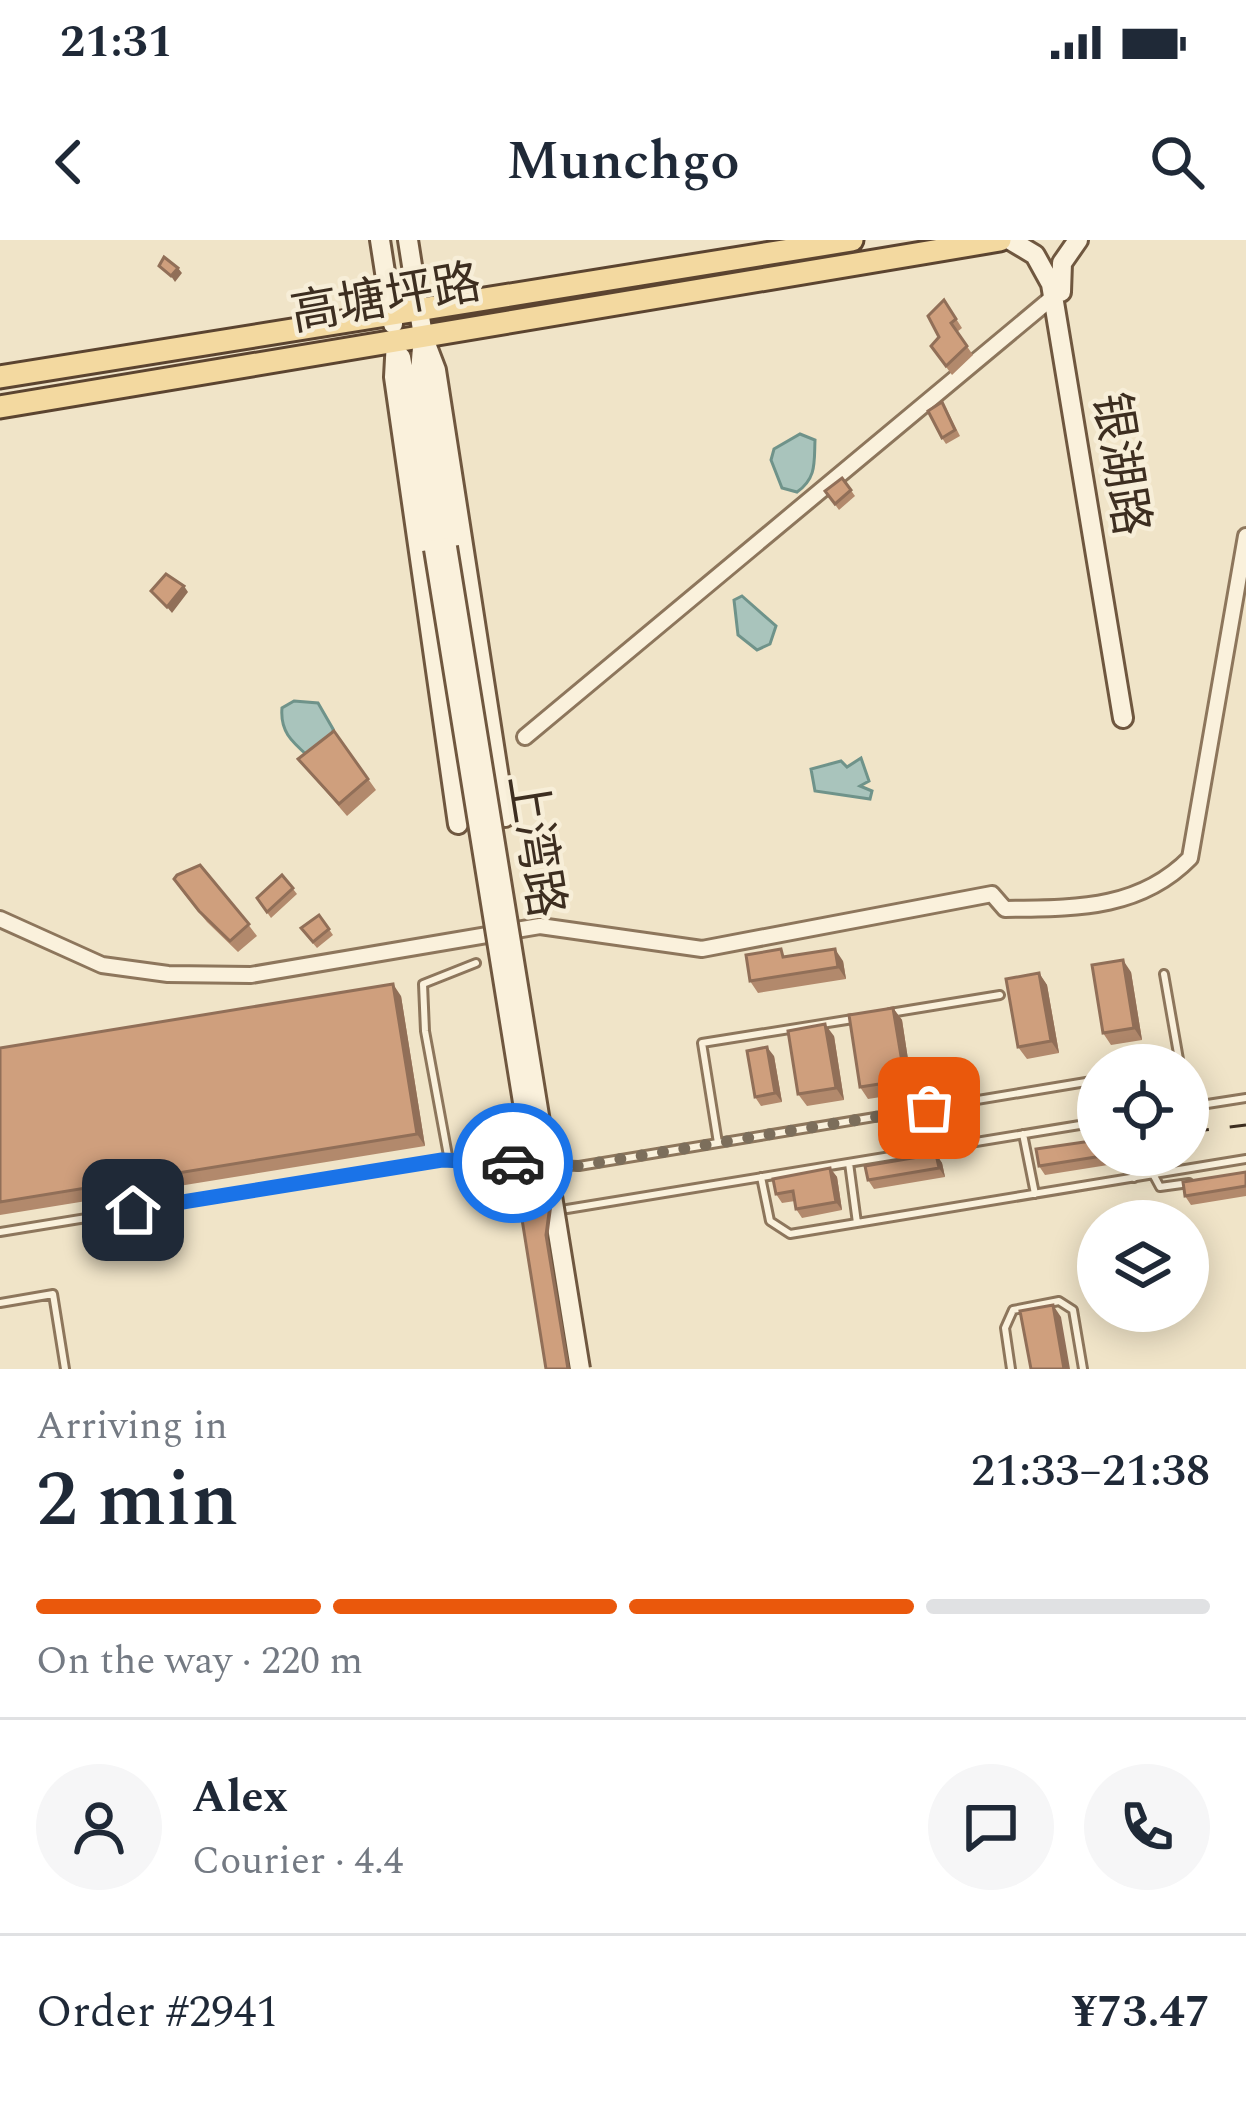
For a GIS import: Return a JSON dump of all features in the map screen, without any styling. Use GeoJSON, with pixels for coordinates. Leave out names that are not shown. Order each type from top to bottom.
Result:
{"type":"FeatureCollection","features":[{"type":"Feature","properties":{"kind":"main road","name":"上湾路"},"geometry":{"type":"LineString","coordinates":[[380,240],[440,548],[580,1369]]}},
{"type":"Feature","properties":{"kind":"main road","name":"上湾路"},"geometry":{"type":"LineString","coordinates":[[408,240],[423,336],[436,370],[506,817]]}},
{"type":"Feature","properties":{"kind":"main road","name":"高塘坪路"},"geometry":{"type":"LineString","coordinates":[[0,376],[852,240]]}},
{"type":"Feature","properties":{"kind":"main road","name":"高塘坪路"},"geometry":{"type":"LineString","coordinates":[[0,407],[1000,240]]}},
{"type":"Feature","properties":{"kind":"main road","name":"银湖路"},"geometry":{"type":"LineString","coordinates":[[1010,240],[1035,255],[1053,297],[1127,718],[1059,278],[1078,240]]}},
{"type":"Feature","properties":{"kind":"main road","name":"上湾路"},"geometry":{"type":"LineString","coordinates":[[423,336],[420,372],[440,548],[566,1369]]}},
{"type":"Feature","properties":{"kind":"main road","name":"上湾路"},"geometry":{"type":"LineString","coordinates":[[396,340],[394,377],[458,824]]}},
{"type":"Feature","properties":{"kind":"street"},"geometry":{"type":"LineString","coordinates":[[525,737],[1053,297]]}},
{"type":"Feature","properties":{"kind":"street"},"geometry":{"type":"LineString","coordinates":[[0,919],[102,965],[238,975],[540,926],[701,949],[992,894],[1005,909],[1083,908],[1124,900],[1166,884],[1190,858],[1246,536]]}},
{"type":"Feature","properties":{"kind":"lane"},"geometry":{"type":"LineString","coordinates":[[458,824],[469,828],[506,817]]}},
{"type":"Feature","properties":{"kind":"lane"},"geometry":{"type":"LineString","coordinates":[[448,1161],[424,1031],[423,984],[476,963]]}},
{"type":"Feature","properties":{"kind":"lane"},"geometry":{"type":"LineString","coordinates":[[1164,974],[1176,1044]]}},
{"type":"Feature","properties":{"kind":"lane"},"geometry":{"type":"LineString","coordinates":[[885,1014],[1000,995]]}},
{"type":"Feature","properties":{"kind":"lane"},"geometry":{"type":"LineString","coordinates":[[718,1143],[702,1043],[862,1018]]}},
{"type":"Feature","properties":{"kind":"lane"},"geometry":{"type":"LineString","coordinates":[[0,1232],[448,1161],[578,1166],[1077,1083]]}},
{"type":"Feature","properties":{"kind":"lane"},"geometry":{"type":"LineString","coordinates":[[1209,1104],[1246,1098]]}},
{"type":"Feature","properties":{"kind":"lane"},"geometry":{"type":"LineString","coordinates":[[567,1209],[1077,1125]]}},
{"type":"Feature","properties":{"kind":"lane"},"geometry":{"type":"LineString","coordinates":[[1023,1134],[1035,1194]]}},
{"type":"Feature","properties":{"kind":"lane"},"geometry":{"type":"LineString","coordinates":[[1209,1165],[1246,1159]]}},
{"type":"Feature","properties":{"kind":"lane"},"geometry":{"type":"LineString","coordinates":[[849,1162],[857,1223]]}},
{"type":"Feature","properties":{"kind":"lane"},"geometry":{"type":"LineString","coordinates":[[761,1177],[770,1221],[790,1234],[1144,1176]]}},
{"type":"Feature","properties":{"kind":"lane"},"geometry":{"type":"LineString","coordinates":[[1154,1176],[1160,1187],[1203,1180]]}},
{"type":"Feature","properties":{"kind":"lane"},"geometry":{"type":"LineString","coordinates":[[0,1303],[53,1294],[65,1369]]}},
{"type":"Feature","properties":{"kind":"lane"},"geometry":{"type":"LineString","coordinates":[[1011,1369],[1004,1328],[1013,1310],[1058,1300],[1073,1310],[1083,1369]]}},
{"type":"Feature","properties":{"kind":"water"},"geometry":{"type":"Polygon","coordinates":[[[800,434],[815,440],[815,455],[811,475],[797,492],[782,488],[771,460],[774,449],[800,434]]]}},
{"type":"Feature","properties":{"kind":"water"},"geometry":{"type":"Polygon","coordinates":[[[742,596],[776,626],[770,644],[757,650],[738,635],[734,600],[742,596]]]}},
{"type":"Feature","properties":{"kind":"water"},"geometry":{"type":"Polygon","coordinates":[[[294,701],[318,703],[333,729],[333,743],[308,756],[296,745],[282,716],[282,708],[294,701]]]}},
{"type":"Feature","properties":{"kind":"water"},"geometry":{"type":"Polygon","coordinates":[[[861,758],[869,781],[860,786],[872,791],[870,799],[815,791],[811,769],[841,761],[847,767],[861,758]]]}},
{"type":"Feature","properties":{"kind":"building"},"geometry":{"type":"Polygon","coordinates":[[[164,257],[178,268],[171,276],[159,266],[164,257]]]}},
{"type":"Feature","properties":{"kind":"building"},"geometry":{"type":"Polygon","coordinates":[[[944,300],[956,319],[951,323],[967,346],[946,366],[931,346],[939,337],[928,316],[944,300]]]}},
{"type":"Feature","properties":{"kind":"building"},"geometry":{"type":"Polygon","coordinates":[[[942,402],[955,430],[942,438],[928,411],[942,402]]]}},
{"type":"Feature","properties":{"kind":"building"},"geometry":{"type":"Polygon","coordinates":[[[842,478],[851,490],[835,504],[825,491],[842,478]]]}},
{"type":"Feature","properties":{"kind":"building"},"geometry":{"type":"Polygon","coordinates":[[[166,574],[184,586],[167,607],[151,591],[166,574]]]}},
{"type":"Feature","properties":{"kind":"building"},"geometry":{"type":"Polygon","coordinates":[[[334,731],[368,779],[339,804],[298,759],[334,731]]]}},
{"type":"Feature","properties":{"kind":"building"},"geometry":{"type":"Polygon","coordinates":[[[200,865],[249,924],[230,941],[174,879],[200,865]]]}},
{"type":"Feature","properties":{"kind":"building"},"geometry":{"type":"Polygon","coordinates":[[[282,875],[293,888],[267,912],[257,898],[282,875]]]}},
{"type":"Feature","properties":{"kind":"building"},"geometry":{"type":"Polygon","coordinates":[[[319,915],[329,929],[313,942],[301,928],[319,915]]]}},
{"type":"Feature","properties":{"kind":"building"},"geometry":{"type":"Polygon","coordinates":[[[781,949],[783,957],[835,949],[838,967],[750,981],[746,955],[781,949]]]}},
{"type":"Feature","properties":{"kind":"building"},"geometry":{"type":"Polygon","coordinates":[[[1123,960],[1134,1028],[1103,1033],[1092,965],[1123,960]]]}},
{"type":"Feature","properties":{"kind":"building"},"geometry":{"type":"Polygon","coordinates":[[[1039,973],[1051,1041],[1018,1047],[1006,979],[1039,973]]]}},
{"type":"Feature","properties":{"kind":"building"},"geometry":{"type":"Polygon","coordinates":[[[393,984],[417,1134],[0,1202],[0,1048],[393,984]]]}},
{"type":"Feature","properties":{"kind":"building"},"geometry":{"type":"Polygon","coordinates":[[[893,1008],[905,1080],[860,1087],[849,1015],[893,1008]]]}},
{"type":"Feature","properties":{"kind":"building"},"geometry":{"type":"Polygon","coordinates":[[[825,1024],[836,1088],[798,1094],[788,1031],[825,1024]]]}},
{"type":"Feature","properties":{"kind":"building"},"geometry":{"type":"Polygon","coordinates":[[[767,1047],[775,1093],[755,1097],[747,1051],[767,1047]]]}},
{"type":"Feature","properties":{"kind":"building"},"geometry":{"type":"Polygon","coordinates":[[[1077,1143],[1077,1160],[1039,1166],[1036,1149],[1077,1143]]]}},
{"type":"Feature","properties":{"kind":"building"},"geometry":{"type":"Polygon","coordinates":[[[936,1154],[939,1168],[868,1180],[865,1166],[936,1154]]]}},
{"type":"Feature","properties":{"kind":"building"},"geometry":{"type":"Polygon","coordinates":[[[830,1168],[836,1202],[796,1209],[793,1191],[776,1194],[773,1179],[830,1168]]]}},
{"type":"Feature","properties":{"kind":"building"},"geometry":{"type":"Polygon","coordinates":[[[1246,1172],[1246,1186],[1185,1196],[1183,1182],[1246,1172]]]}},
{"type":"Feature","properties":{"kind":"building"},"geometry":{"type":"Polygon","coordinates":[[[553,1183],[546,1235],[568,1369],[546,1369],[517,1188],[553,1183]]]}},
{"type":"Feature","properties":{"kind":"building"},"geometry":{"type":"Polygon","coordinates":[[[1053,1305],[1064,1369],[1031,1369],[1020,1311],[1053,1305]]]}},
{"type":"Feature","properties":{"kind":"railway"},"geometry":{"type":"LineString","coordinates":[[1209,1129],[1246,1125]]}},
{"type":"Feature","properties":{"kind":"way so far"},"geometry":{"type":"LineString","coordinates":[[513,1163],[578,1166],[929,1108]]}},
{"type":"Feature","properties":{"kind":"route"},"geometry":{"type":"LineString","coordinates":[[133,1210],[442,1160],[513,1163]]}}]}
